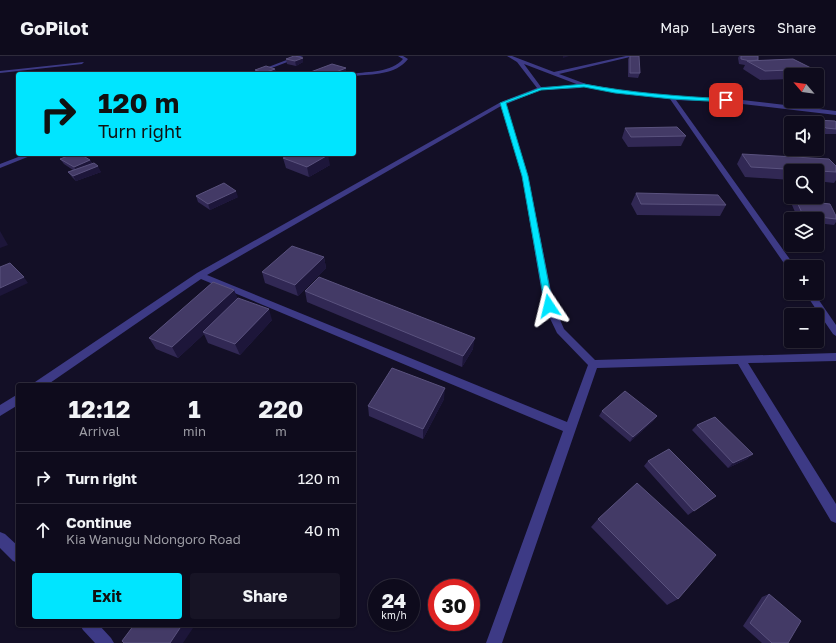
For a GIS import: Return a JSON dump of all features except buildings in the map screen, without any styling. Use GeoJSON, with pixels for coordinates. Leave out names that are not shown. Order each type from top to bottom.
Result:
{"type":"FeatureCollection","features":[{"type":"Feature","properties":{"kind":"street"},"geometry":{"type":"LineString","coordinates":[[257,72],[301,56]]}},
{"type":"Feature","properties":{"kind":"street"},"geometry":{"type":"LineString","coordinates":[[356,75],[391,69],[404,64],[406,59],[400,56]]}},
{"type":"Feature","properties":{"kind":"street"},"geometry":{"type":"LineString","coordinates":[[509,56],[519,62],[584,85],[615,91],[672,98],[726,100],[836,113]]}},
{"type":"Feature","properties":{"kind":"street"},"geometry":{"type":"LineString","coordinates":[[553,74],[632,56]]}},
{"type":"Feature","properties":{"kind":"street"},"geometry":{"type":"LineString","coordinates":[[519,62],[540,89]]}},
{"type":"Feature","properties":{"kind":"street"},"geometry":{"type":"LineString","coordinates":[[0,72],[82,63]]}},
{"type":"Feature","properties":{"kind":"street"},"geometry":{"type":"LineString","coordinates":[[42,383],[200,275],[503,103],[540,89],[584,85]]}},
{"type":"Feature","properties":{"kind":"street"},"geometry":{"type":"LineString","coordinates":[[672,98],[786,260]]}},
{"type":"Feature","properties":{"kind":"street"},"geometry":{"type":"LineString","coordinates":[[503,103],[525,176],[549,306],[560,331],[593,364],[836,357]]}},
{"type":"Feature","properties":{"kind":"street"},"geometry":{"type":"LineString","coordinates":[[0,166],[27,156]]}},
{"type":"Feature","properties":{"kind":"street"},"geometry":{"type":"LineString","coordinates":[[200,275],[570,429]]}},
{"type":"Feature","properties":{"kind":"street"},"geometry":{"type":"LineString","coordinates":[[814,300],[836,332]]}},
{"type":"Feature","properties":{"kind":"street"},"geometry":{"type":"LineString","coordinates":[[741,360],[836,516]]}},
{"type":"Feature","properties":{"kind":"street"},"geometry":{"type":"LineString","coordinates":[[494,643],[593,364]]}},
{"type":"Feature","properties":{"kind":"street"},"geometry":{"type":"LineString","coordinates":[[0,412],[16,400]]}},
{"type":"Feature","properties":{"kind":"street"},"geometry":{"type":"LineString","coordinates":[[0,539],[16,554]]}},
{"type":"Feature","properties":{"kind":"street"},"geometry":{"type":"LineString","coordinates":[[90,627],[106,643]]}},
{"type":"Feature","properties":{"kind":"route"},"geometry":{"type":"LineString","coordinates":[[549,306],[525,176],[503,103],[540,89],[584,85],[615,91],[672,98],[726,100]]}}]}
